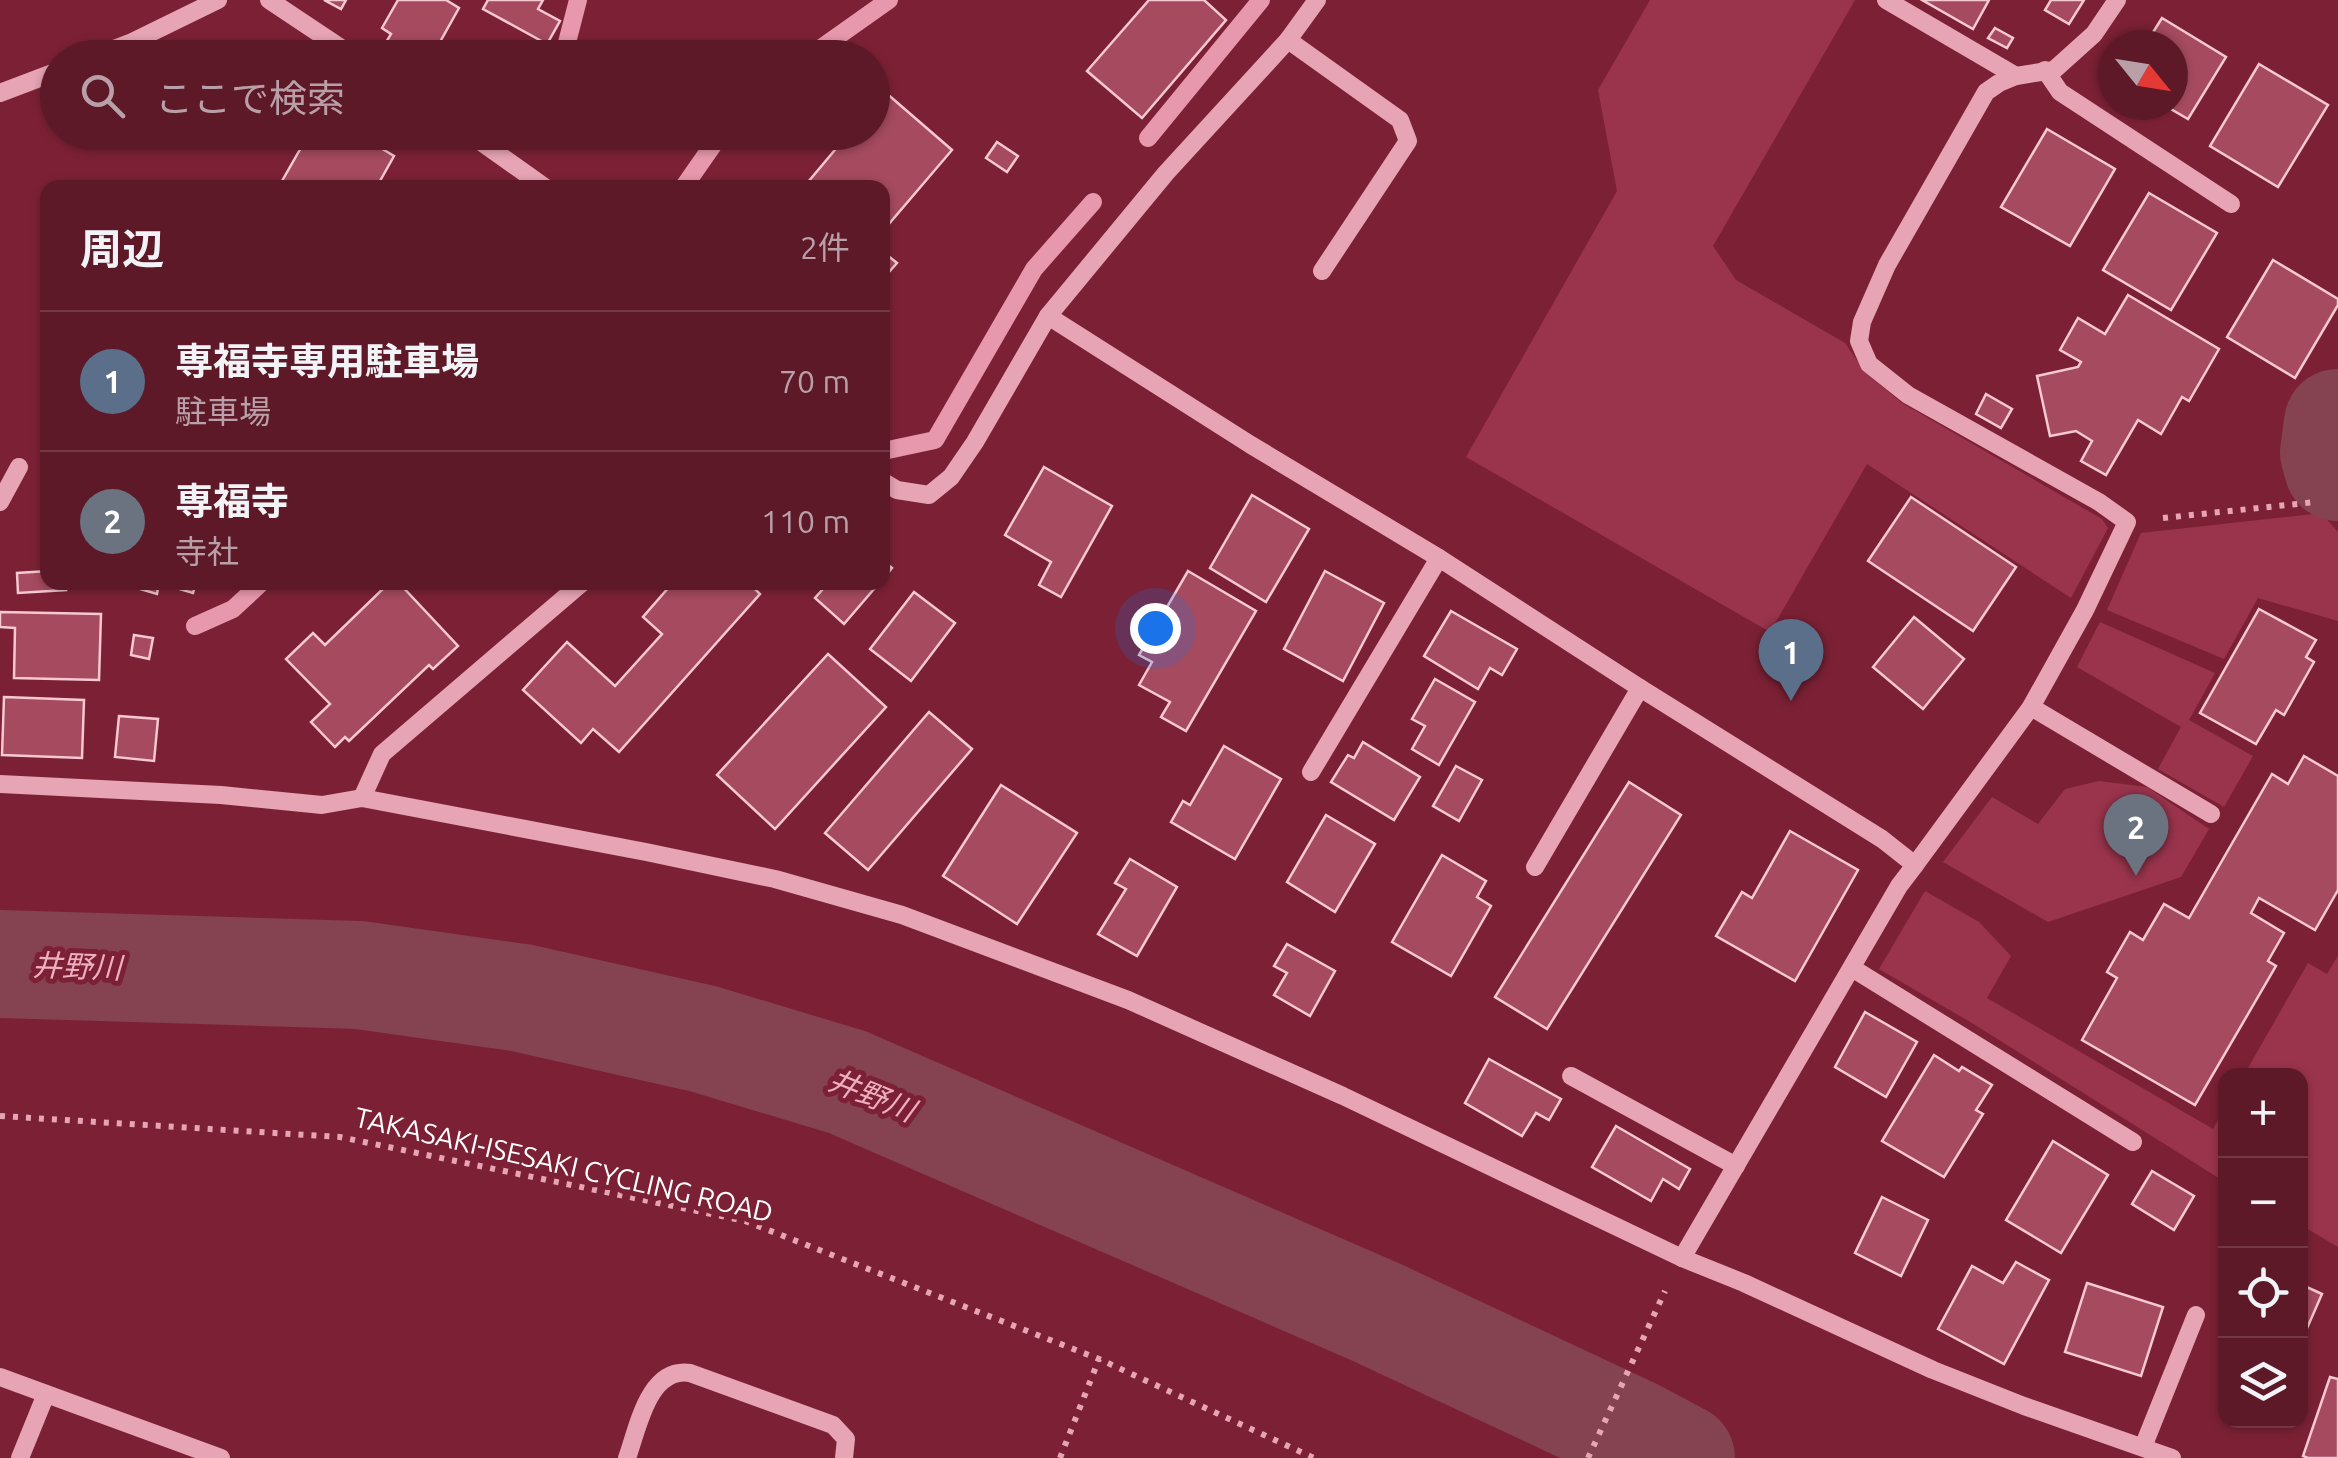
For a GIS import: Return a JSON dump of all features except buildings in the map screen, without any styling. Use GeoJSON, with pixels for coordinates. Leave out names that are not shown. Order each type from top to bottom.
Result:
{"type":"FeatureCollection","features":[{"type":"Feature","properties":{"kind":"street"},"geometry":{"type":"LineString","coordinates":[[136,40],[218,0]]}},
{"type":"Feature","properties":{"kind":"street"},"geometry":{"type":"LineString","coordinates":[[269,0],[329,40]]}},
{"type":"Feature","properties":{"kind":"street"},"geometry":{"type":"LineString","coordinates":[[890,486],[929,495],[950,478],[1048,316],[1166,173],[1288,40],[1316,0]]}},
{"type":"Feature","properties":{"kind":"street"},"geometry":{"type":"LineString","coordinates":[[1886,0],[2016,76]]}},
{"type":"Feature","properties":{"kind":"street"},"geometry":{"type":"LineString","coordinates":[[1682,1258],[1899,886],[2031,707],[2085,610],[2127,522],[1908,394],[1869,364],[1859,341],[1862,322],[1887,265],[1986,92],[2016,76],[2054,70],[2094,34],[2117,0]]}},
{"type":"Feature","properties":{"kind":"street"},"geometry":{"type":"LineString","coordinates":[[1288,40],[1400,120],[1408,141],[1322,271]]}},
{"type":"Feature","properties":{"kind":"street"},"geometry":{"type":"LineString","coordinates":[[2045,70],[2060,92],[2232,204]]}},
{"type":"Feature","properties":{"kind":"street"},"geometry":{"type":"LineString","coordinates":[[0,93],[40,77]]}},
{"type":"Feature","properties":{"kind":"street"},"geometry":{"type":"LineString","coordinates":[[492,150],[535,180]]}},
{"type":"Feature","properties":{"kind":"street"},"geometry":{"type":"LineString","coordinates":[[1048,316],[1439,558],[1882,839],[1914,865]]}},
{"type":"Feature","properties":{"kind":"street"},"geometry":{"type":"LineString","coordinates":[[0,502],[19,466]]}},
{"type":"Feature","properties":{"kind":"street"},"geometry":{"type":"LineString","coordinates":[[1311,772],[1439,558]]}},
{"type":"Feature","properties":{"kind":"street"},"geometry":{"type":"LineString","coordinates":[[362,798],[382,754],[573,590]]}},
{"type":"Feature","properties":{"kind":"street"},"geometry":{"type":"LineString","coordinates":[[1535,868],[1640,688]]}},
{"type":"Feature","properties":{"kind":"street"},"geometry":{"type":"LineString","coordinates":[[2031,707],[2211,814]]}},
{"type":"Feature","properties":{"kind":"street"},"geometry":{"type":"LineString","coordinates":[[0,784],[221,794],[322,805],[362,798],[775,879],[902,915],[1128,1000],[1343,1096],[1682,1258],[1933,1370],[2172,1458]]}},
{"type":"Feature","properties":{"kind":"street"},"geometry":{"type":"LineString","coordinates":[[1852,968],[2133,1142]]}},
{"type":"Feature","properties":{"kind":"street"},"geometry":{"type":"LineString","coordinates":[[1570,1076],[1736,1166]]}},
{"type":"Feature","properties":{"kind":"street"},"geometry":{"type":"LineString","coordinates":[[2143,1447],[2196,1315]]}},
{"type":"Feature","properties":{"kind":"street"},"geometry":{"type":"LineString","coordinates":[[627,1458],[647,1401],[662,1380],[677,1371],[833,1426],[846,1438],[844,1458]]}},
{"type":"Feature","properties":{"kind":"street"},"geometry":{"type":"LineString","coordinates":[[0,1377],[221,1458]]}},
{"type":"Feature","properties":{"kind":"street"},"geometry":{"type":"LineString","coordinates":[[20,1458],[46,1394]]}},
{"type":"Feature","properties":{"kind":"path"},"geometry":{"type":"LineString","coordinates":[[2127,522],[2316,502]]}},
{"type":"Feature","properties":{"kind":"path","name":"TAKASAKI-ISESAKI CYCLING ROAD"},"geometry":{"type":"LineString","coordinates":[[0,1116],[340,1137],[745,1222],[1099,1358],[1314,1458]]}},
{"type":"Feature","properties":{"kind":"path"},"geometry":{"type":"LineString","coordinates":[[1588,1458],[1665,1290]]}},
{"type":"Feature","properties":{"kind":"path"},"geometry":{"type":"LineString","coordinates":[[1060,1458],[1099,1358]]}},
{"type":"Feature","properties":{"kind":"shaded area"},"geometry":{"type":"Polygon","coordinates":[[[1650,0],[1855,0],[1713,246],[1736,280],[1845,343],[1865,372],[1902,403],[2102,519],[2108,528],[2071,598],[1867,464],[1770,632],[1466,457],[1617,191],[1598,90],[1650,0]]]}},
{"type":"Feature","properties":{"kind":"shaded area"},"geometry":{"type":"Polygon","coordinates":[[[2321,513],[2338,532],[2338,621],[2258,598],[2224,659],[2107,610],[2141,533],[2321,513]]]}},
{"type":"Feature","properties":{"kind":"shaded area"},"geometry":{"type":"Polygon","coordinates":[[[2100,622],[2215,673],[2189,720],[2253,756],[2224,807],[2158,769],[2181,727],[2077,667],[2100,622]]]}},
{"type":"Feature","properties":{"kind":"shaded area"},"geometry":{"type":"Polygon","coordinates":[[[2099,781],[2147,787],[2209,829],[2181,877],[2048,922],[1943,862],[1992,797],[2038,824],[2065,789],[2099,781]]]}},
{"type":"Feature","properties":{"kind":"shaded area"},"geometry":{"type":"Polygon","coordinates":[[[1925,891],[1979,922],[2011,956],[1987,998],[2213,1129],[2218,1120],[2218,1178],[1972,1023],[1879,969],[1925,891]]]}},
{"type":"Feature","properties":{"kind":"shaded area"},"geometry":{"type":"Polygon","coordinates":[[[2338,956],[2338,1247],[2308,1229],[2308,1068],[2248,1068],[2308,963],[2327,974],[2338,956]]]}},
{"type":"Feature","properties":{"kind":"waterway"},"geometry":{"type":"LineString","coordinates":[[568,40],[578,0]]}},
{"type":"Feature","properties":{"kind":"waterway"},"geometry":{"type":"LineString","coordinates":[[832,40],[889,0]]}},
{"type":"Feature","properties":{"kind":"waterway"},"geometry":{"type":"LineString","coordinates":[[1148,138],[1261,0]]}},
{"type":"Feature","properties":{"kind":"waterway"},"geometry":{"type":"LineString","coordinates":[[689,180],[709,150]]}},
{"type":"Feature","properties":{"kind":"waterway"},"geometry":{"type":"LineString","coordinates":[[890,450],[935,440],[1034,269],[1093,202]]}},
{"type":"Feature","properties":{"kind":"waterway"},"geometry":{"type":"LineString","coordinates":[[2338,423],[2334,453],[2338,467]]}},
{"type":"Feature","properties":{"kind":"waterway"},"geometry":{"type":"LineString","coordinates":[[195,626],[233,609],[253,590]]}},
{"type":"Feature","properties":{"kind":"waterway","name":"井野川"},"geometry":{"type":"LineString","coordinates":[[0,964],[359,975],[522,998],[704,1039],[847,1082],[1378,1313],[1681,1458]]}},
{"type":"Feature","properties":{"kind":"place","name":"専福寺専用駐車場"},"geometry":{"type":"Point","coordinates":[1791,701]}},
{"type":"Feature","properties":{"kind":"place","name":"専福寺"},"geometry":{"type":"Point","coordinates":[2136,876]}}]}
